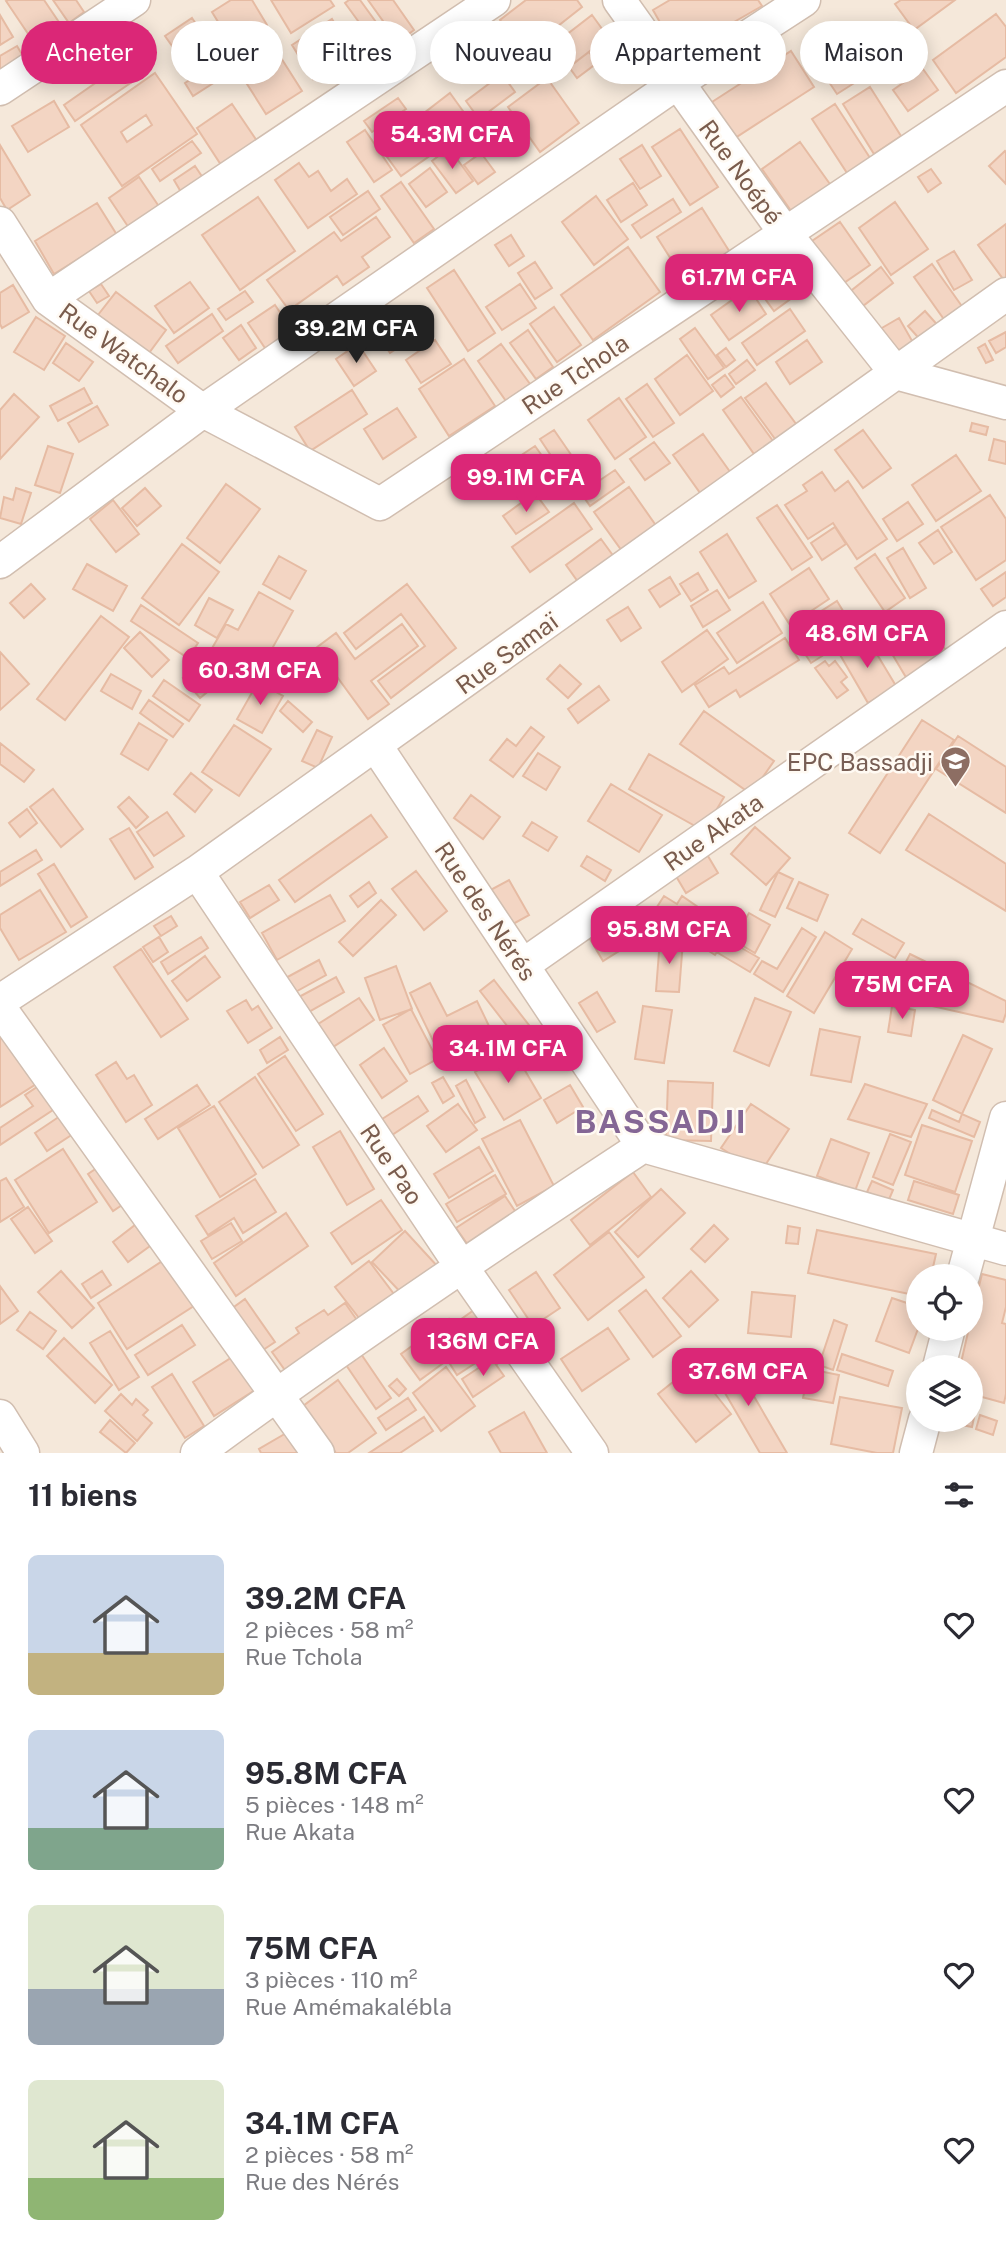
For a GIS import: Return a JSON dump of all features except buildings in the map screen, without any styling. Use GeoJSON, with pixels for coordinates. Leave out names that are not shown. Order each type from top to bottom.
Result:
{"type":"FeatureCollection","features":[{"type":"Feature","properties":{"kind":"street"},"geometry":{"type":"LineString","coordinates":[[0,89],[134,0]]}},
{"type":"Feature","properties":{"kind":"street"},"geometry":{"type":"LineString","coordinates":[[48,299],[494,0]]}},
{"type":"Feature","properties":{"kind":"street","name":"Rue Noépé"},"geometry":{"type":"LineString","coordinates":[[619,0],[634,21]]}},
{"type":"Feature","properties":{"kind":"street"},"geometry":{"type":"LineString","coordinates":[[772,21],[804,0]]}},
{"type":"Feature","properties":{"kind":"street"},"geometry":{"type":"LineString","coordinates":[[0,562],[203,411],[676,84]]}},
{"type":"Feature","properties":{"kind":"street","name":"Rue Noépé"},"geometry":{"type":"LineString","coordinates":[[678,84],[785,233],[896,373]]}},
{"type":"Feature","properties":{"kind":"street","name":"Rue Tchola"},"geometry":{"type":"LineString","coordinates":[[203,411],[380,504],[1006,86]]}},
{"type":"Feature","properties":{"kind":"street","name":"Rue Watchalo"},"geometry":{"type":"LineString","coordinates":[[0,223],[48,299],[203,411]]}},
{"type":"Feature","properties":{"kind":"street","name":"Rue Samaï"},"geometry":{"type":"LineString","coordinates":[[0,1001],[197,872],[1006,294]]}},
{"type":"Feature","properties":{"kind":"street"},"geometry":{"type":"LineString","coordinates":[[896,373],[1006,403]]}},
{"type":"Feature","properties":{"kind":"street","name":"Rue Akata"},"geometry":{"type":"LineString","coordinates":[[523,965],[1006,626]]}},
{"type":"Feature","properties":{"kind":"street","name":"Rue des Nérés"},"geometry":{"type":"LineString","coordinates":[[376,746],[643,1146]]}},
{"type":"Feature","properties":{"kind":"street","name":"Rue Pao"},"geometry":{"type":"LineString","coordinates":[[197,872],[461,1266],[592,1453]]}},
{"type":"Feature","properties":{"kind":"street"},"geometry":{"type":"LineString","coordinates":[[0,1008],[318,1453]]}},
{"type":"Feature","properties":{"kind":"street"},"geometry":{"type":"LineString","coordinates":[[966,1264],[1006,1118]]}},
{"type":"Feature","properties":{"kind":"street"},"geometry":{"type":"LineString","coordinates":[[197,1453],[275,1395],[461,1266],[643,1146],[1006,1249]]}},
{"type":"Feature","properties":{"kind":"street"},"geometry":{"type":"LineString","coordinates":[[0,1416],[23,1453]]}},
{"type":"Feature","properties":{"kind":"street"},"geometry":{"type":"LineString","coordinates":[[916,1453],[922,1432]]}},
{"type":"Feature","properties":{"kind":"shaded area"},"geometry":{"type":"Polygon","coordinates":[[[0,0],[1006,0],[1006,1453],[0,1453],[0,0]]]}},
{"type":"Feature","properties":{"kind":"place","name":"EPC Bassadji"},"geometry":{"type":"Point","coordinates":[956,789]}},
{"type":"Feature","properties":{"kind":"district","name":"BASSADJI"},"geometry":{"type":"Point","coordinates":[661,1121]}}]}
